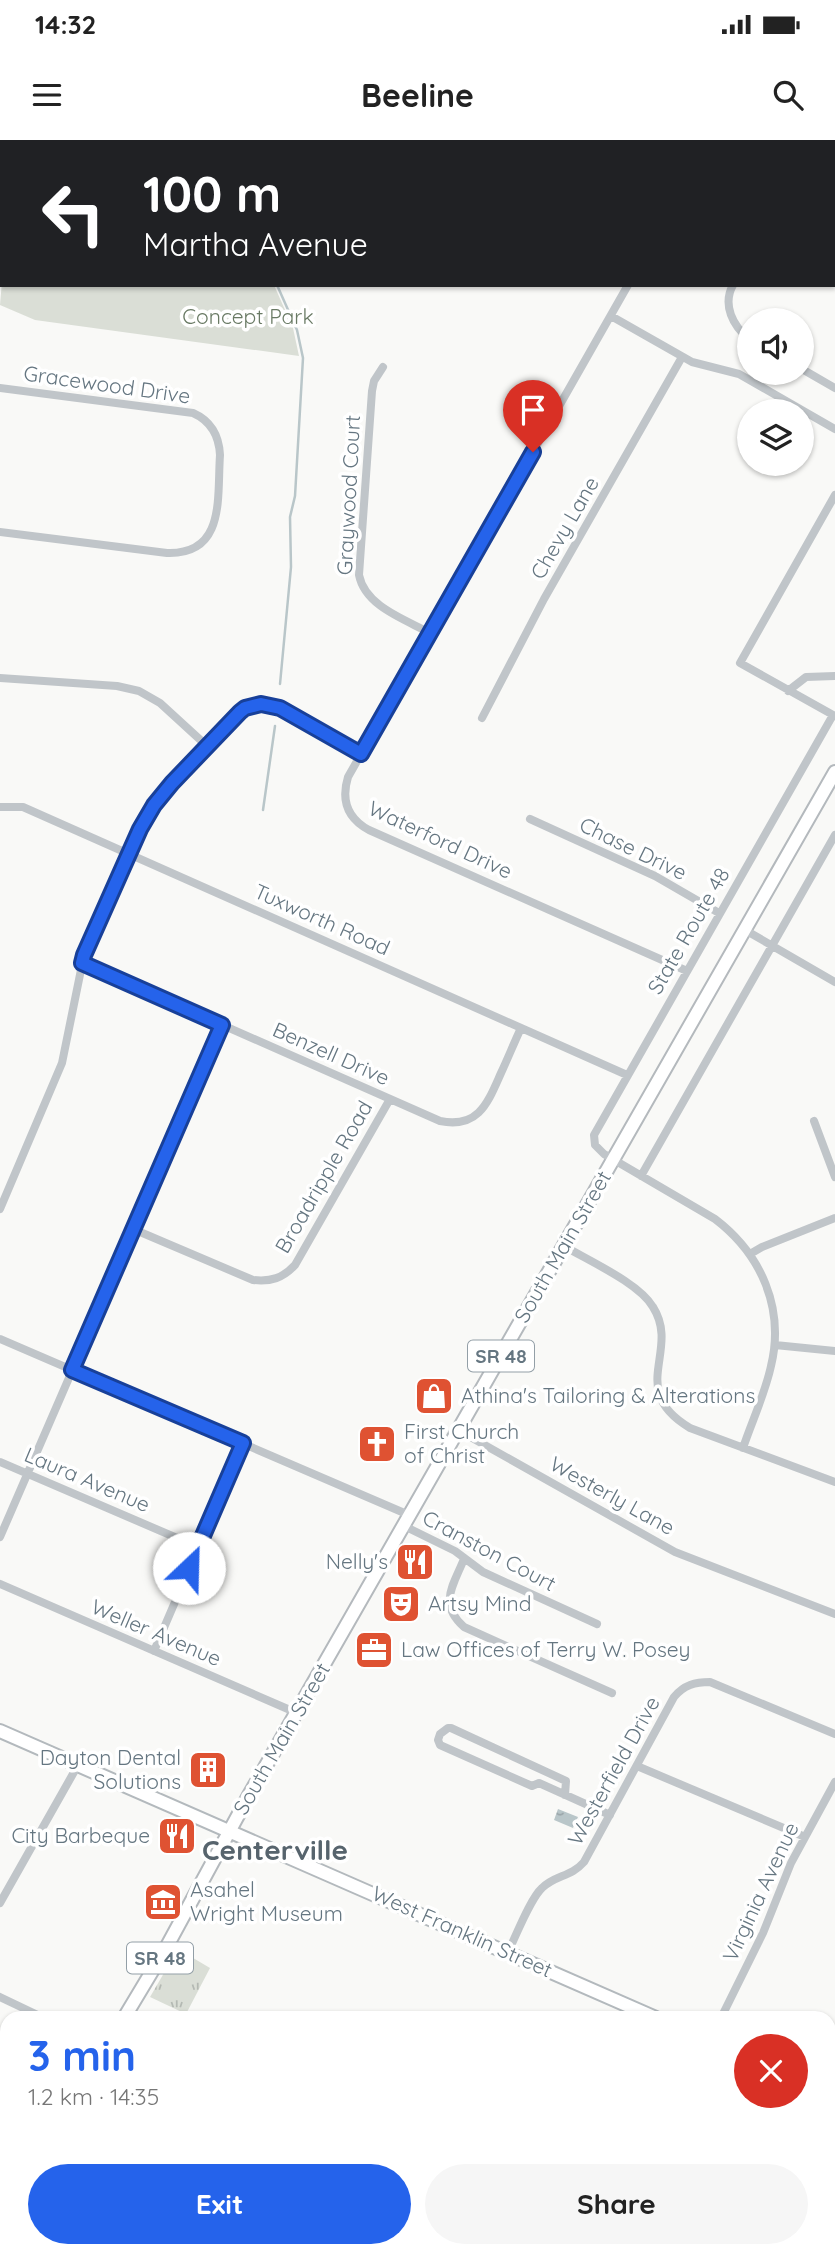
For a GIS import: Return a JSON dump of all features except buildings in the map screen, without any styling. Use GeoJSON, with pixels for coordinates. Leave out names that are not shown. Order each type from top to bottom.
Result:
{"type":"FeatureCollection","features":[{"type":"Feature","properties":{"kind":"main road","name":"South Main Street"},"geometry":{"type":"LineString","coordinates":[[229,1830],[835,772]]}},
{"type":"Feature","properties":{"kind":"main road","name":"West Franklin Street"},"geometry":{"type":"LineString","coordinates":[[0,1731],[640,2011]]}},
{"type":"Feature","properties":{"kind":"main road","name":"SR 48"},"geometry":{"type":"LineString","coordinates":[[128,2011],[166,1948],[229,1830]]}},
{"type":"Feature","properties":{"kind":"street","name":"Waterford Drive"},"geometry":{"type":"LineString","coordinates":[[627,287],[348,777],[344,796],[349,812],[360,825],[687,971]]}},
{"type":"Feature","properties":{"kind":"street"},"geometry":{"type":"LineString","coordinates":[[732,287],[728,307],[737,327]]}},
{"type":"Feature","properties":{"kind":"street"},"geometry":{"type":"LineString","coordinates":[[611,316],[692,362],[739,374],[835,429]]}},
{"type":"Feature","properties":{"kind":"street","name":"Chevy Lane"},"geometry":{"type":"LineString","coordinates":[[482,718],[544,599],[682,357]]}},
{"type":"Feature","properties":{"kind":"street","name":"Graywood Court"},"geometry":{"type":"LineString","coordinates":[[383,367],[374,381],[372,391],[359,575],[364,590],[376,603],[430,633]]}},
{"type":"Feature","properties":{"kind":"street"},"geometry":{"type":"LineString","coordinates":[[814,376],[835,388]]}},
{"type":"Feature","properties":{"kind":"street","name":"Gracewood Drive"},"geometry":{"type":"LineString","coordinates":[[0,388],[193,413],[213,428],[220,445],[214,527],[206,540],[191,551],[167,553],[0,532]]}},
{"type":"Feature","properties":{"kind":"street"},"geometry":{"type":"LineString","coordinates":[[834,716],[740,663],[835,495]]}},
{"type":"Feature","properties":{"kind":"street"},"geometry":{"type":"LineString","coordinates":[[788,691],[806,677],[835,676]]}},
{"type":"Feature","properties":{"kind":"street"},"geometry":{"type":"LineString","coordinates":[[0,678],[117,686],[139,691],[160,703],[207,746]]}},
{"type":"Feature","properties":{"kind":"street"},"geometry":{"type":"LineString","coordinates":[[0,1209],[62,1063],[82,963],[91,938],[140,829],[154,805],[242,710],[253,706],[270,705],[280,708],[361,754]]}},
{"type":"Feature","properties":{"kind":"street","name":"State Route 48"},"geometry":{"type":"LineString","coordinates":[[614,1159],[599,1150],[595,1145],[594,1135],[834,716]]}},
{"type":"Feature","properties":{"kind":"street","name":"Tuxworth Road"},"geometry":{"type":"LineString","coordinates":[[0,807],[23,807],[627,1075]]}},
{"type":"Feature","properties":{"kind":"street","name":"Chase Drive"},"geometry":{"type":"LineString","coordinates":[[530,819],[655,876],[719,913]]}},
{"type":"Feature","properties":{"kind":"street","name":"South Main Street"},"geometry":{"type":"LineString","coordinates":[[641,1175],[835,835]]}},
{"type":"Feature","properties":{"kind":"street"},"geometry":{"type":"LineString","coordinates":[[745,930],[835,982]]}},
{"type":"Feature","properties":{"kind":"street","name":"Benzell Drive"},"geometry":{"type":"LineString","coordinates":[[82,963],[440,1121],[457,1123],[480,1112],[489,1100],[521,1028]]}},
{"type":"Feature","properties":{"kind":"street"},"geometry":{"type":"LineString","coordinates":[[0,1537],[222,1025]]}},
{"type":"Feature","properties":{"kind":"street","name":"Broadripple Road"},"geometry":{"type":"LineString","coordinates":[[133,1229],[253,1280],[280,1278],[295,1265],[390,1099]]}},
{"type":"Feature","properties":{"kind":"street"},"geometry":{"type":"LineString","coordinates":[[814,1121],[835,1177]]}},
{"type":"Feature","properties":{"kind":"street"},"geometry":{"type":"LineString","coordinates":[[614,1159],[729,1230],[750,1254],[766,1282],[775,1321],[775,1345],[769,1376],[743,1448]]}},
{"type":"Feature","properties":{"kind":"street"},"geometry":{"type":"LineString","coordinates":[[750,1254],[835,1218]]}},
{"type":"Feature","properties":{"kind":"street"},"geometry":{"type":"LineString","coordinates":[[564,1246],[635,1288],[652,1304],[662,1332],[657,1366],[658,1389],[672,1415],[690,1428],[835,1482]]}},
{"type":"Feature","properties":{"kind":"street","name":"Cranston Court"},"geometry":{"type":"LineString","coordinates":[[0,1339],[243,1443],[406,1521],[483,1572],[597,1624]]}},
{"type":"Feature","properties":{"kind":"street"},"geometry":{"type":"LineString","coordinates":[[775,1345],[835,1351]]}},
{"type":"Feature","properties":{"kind":"street","name":"Westerly Lane"},"geometry":{"type":"LineString","coordinates":[[458,1430],[675,1552],[835,1614]]}},
{"type":"Feature","properties":{"kind":"street"},"geometry":{"type":"LineString","coordinates":[[154,1651],[243,1443]]}},
{"type":"Feature","properties":{"kind":"street","name":"Laura Avenue"},"geometry":{"type":"LineString","coordinates":[[0,1462],[198,1547]]}},
{"type":"Feature","properties":{"kind":"street"},"geometry":{"type":"LineString","coordinates":[[464,1559],[448,1598],[452,1616],[458,1622],[612,1693]]}},
{"type":"Feature","properties":{"kind":"street","name":"Weller Avenue"},"geometry":{"type":"LineString","coordinates":[[0,1584],[297,1713]]}},
{"type":"Feature","properties":{"kind":"street","name":"Westerfield Drive"},"geometry":{"type":"LineString","coordinates":[[508,1952],[538,1891],[552,1881],[578,1870],[584,1862],[679,1691],[693,1684],[710,1682],[835,1734]]}},
{"type":"Feature","properties":{"kind":"street"},"geometry":{"type":"LineString","coordinates":[[565,1795],[566,1781],[451,1728],[440,1734],[440,1745],[532,1786],[539,1783],[565,1795],[610,1815]]}},
{"type":"Feature","properties":{"kind":"street"},"geometry":{"type":"LineString","coordinates":[[0,1903],[78,1765]]}},
{"type":"Feature","properties":{"kind":"street"},"geometry":{"type":"LineString","coordinates":[[637,1766],[805,1837]]}},
{"type":"Feature","properties":{"kind":"street","name":"Virginia Avenue"},"geometry":{"type":"LineString","coordinates":[[724,2011],[762,1933],[791,1863],[835,1782]]}},
{"type":"Feature","properties":{"kind":"street"},"geometry":{"type":"LineString","coordinates":[[0,1997],[29,2011]]}},
{"type":"Feature","properties":{"kind":"green space","name":"Concept Park"},"geometry":{"type":"Polygon","coordinates":[[[2,287],[275,287],[293,328],[299,356],[35,320],[0,305],[2,287]]]}},
{"type":"Feature","properties":{"kind":"green space"},"geometry":{"type":"Polygon","coordinates":[[[178,1949],[210,1968],[188,2011],[180,2011],[150,1997],[178,1949]]]}},
{"type":"Feature","properties":{"kind":"water"},"geometry":{"type":"Polygon","coordinates":[[[558,1809],[578,1817],[573,1828],[554,1820],[558,1809]]]}},
{"type":"Feature","properties":{"kind":"waterway"},"geometry":{"type":"LineString","coordinates":[[278,287],[297,330],[303,358],[295,496],[290,517],[291,567],[280,684]]}},
{"type":"Feature","properties":{"kind":"waterway"},"geometry":{"type":"LineString","coordinates":[[263,810],[275,726]]}},
{"type":"Feature","properties":{"kind":"place","name":"Athina's Tailoring & Alterations"},"geometry":{"type":"Point","coordinates":[434,1396]}},
{"type":"Feature","properties":{"kind":"place","name":"First Church of Christ"},"geometry":{"type":"Point","coordinates":[377,1444]}},
{"type":"Feature","properties":{"kind":"place","name":"Nelly's"},"geometry":{"type":"Point","coordinates":[415,1562]}},
{"type":"Feature","properties":{"kind":"place","name":"Artsy Mind"},"geometry":{"type":"Point","coordinates":[401,1604]}},
{"type":"Feature","properties":{"kind":"place","name":"Law Offices of Terry W. Posey"},"geometry":{"type":"Point","coordinates":[374,1650]}},
{"type":"Feature","properties":{"kind":"place","name":"Dayton Dental Solutions"},"geometry":{"type":"Point","coordinates":[208,1770]}},
{"type":"Feature","properties":{"kind":"place","name":"City Barbeque"},"geometry":{"type":"Point","coordinates":[177,1836]}},
{"type":"Feature","properties":{"kind":"place","name":"Asahel Wright Museum"},"geometry":{"type":"Point","coordinates":[163,1902]}},
{"type":"Feature","properties":{"kind":"district","name":"Centerville"},"geometry":{"type":"Point","coordinates":[275,1850]}},
{"type":"Feature","properties":{"kind":"route"},"geometry":{"type":"LineString","coordinates":[[189,1568],[243,1443],[72,1370],[222,1025],[82,963],[84,955],[140,829],[154,805],[245,708],[261,704],[280,708],[361,754],[533,452]]}}]}
